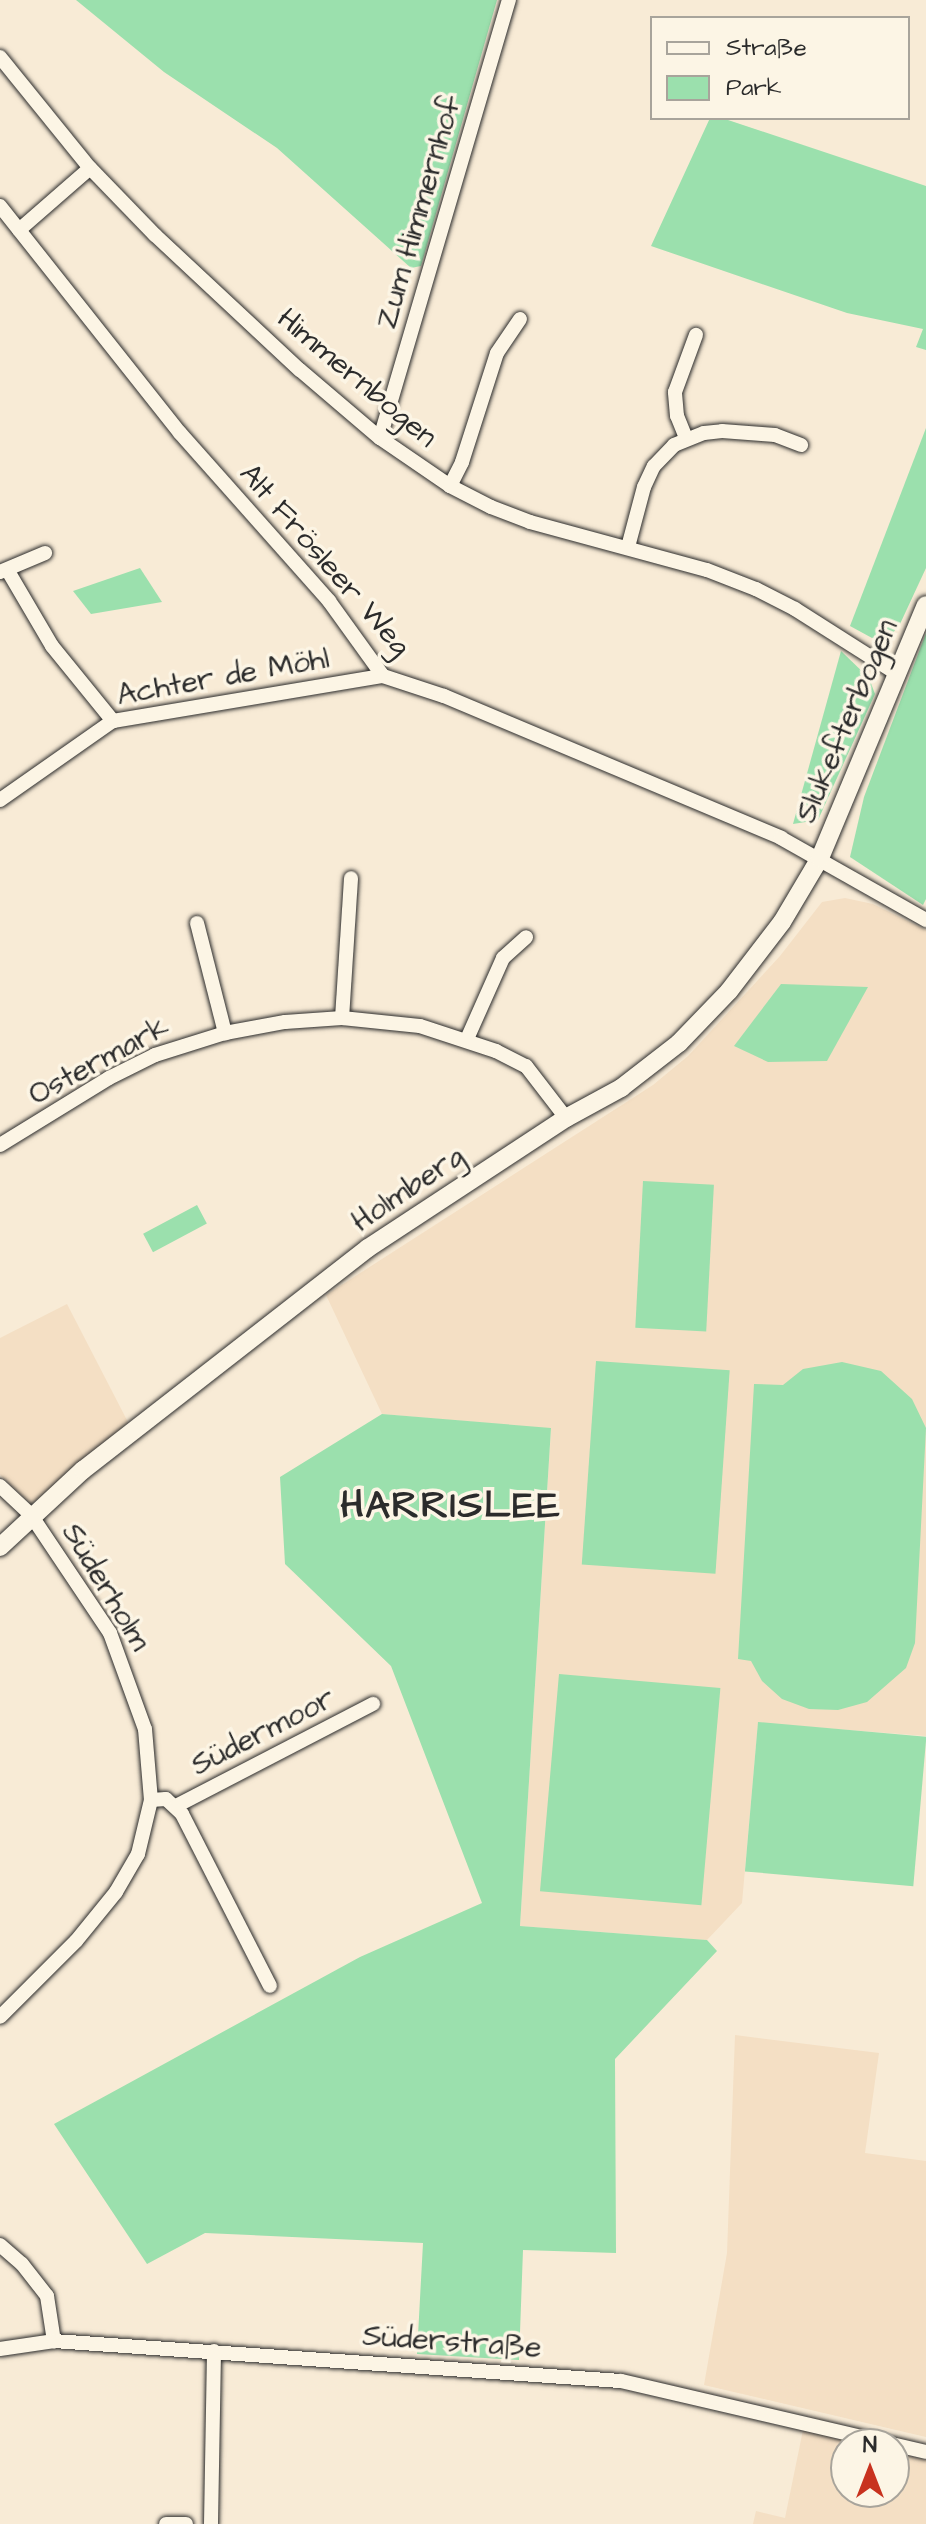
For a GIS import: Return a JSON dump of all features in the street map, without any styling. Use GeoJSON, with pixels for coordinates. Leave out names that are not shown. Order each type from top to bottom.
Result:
{"type":"FeatureCollection","features":[{"type":"Feature","properties":{"kind":"street","name":"Zum Himmernhof"},"geometry":{"type":"LineString","coordinates":[[380,438],[509,0]]}},
{"type":"Feature","properties":{"kind":"street","name":"Himmernbogen"},"geometry":{"type":"LineString","coordinates":[[0,57],[90,168],[300,370],[380,438],[450,486],[530,522],[707,570],[756,589],[795,609],[896,673]]}},
{"type":"Feature","properties":{"kind":"street"},"geometry":{"type":"LineString","coordinates":[[19,230],[90,168]]}},
{"type":"Feature","properties":{"kind":"street","name":"Alt Frösleer Weg"},"geometry":{"type":"LineString","coordinates":[[0,206],[180,433],[329,601],[383,676],[473,708],[781,838],[926,920]]}},
{"type":"Feature","properties":{"kind":"street"},"geometry":{"type":"LineString","coordinates":[[450,486],[462,462],[497,353],[520,319]]}},
{"type":"Feature","properties":{"kind":"street"},"geometry":{"type":"LineString","coordinates":[[686,438],[677,416],[675,392],[696,335]]}},
{"type":"Feature","properties":{"kind":"street"},"geometry":{"type":"LineString","coordinates":[[628,547],[644,487],[654,466],[674,445],[704,433],[762,432],[801,445]]}},
{"type":"Feature","properties":{"kind":"street"},"geometry":{"type":"LineString","coordinates":[[45,553],[4,571],[52,646],[113,721]]}},
{"type":"Feature","properties":{"kind":"street","name":"Slukefterbogen"},"geometry":{"type":"LineString","coordinates":[[820,858],[926,605]]}},
{"type":"Feature","properties":{"kind":"street","name":"Achter de Möhl"},"geometry":{"type":"LineString","coordinates":[[0,800],[113,721],[383,676]]}},
{"type":"Feature","properties":{"kind":"street","name":"Holmberg"},"geometry":{"type":"LineString","coordinates":[[0,1547],[31,1515],[119,1442],[368,1248],[566,1118],[621,1088],[679,1043],[729,991],[782,922],[820,858]]}},
{"type":"Feature","properties":{"kind":"street"},"geometry":{"type":"LineString","coordinates":[[342,1018],[351,878]]}},
{"type":"Feature","properties":{"kind":"street"},"geometry":{"type":"LineString","coordinates":[[197,923],[225,1033]]}},
{"type":"Feature","properties":{"kind":"street"},"geometry":{"type":"LineString","coordinates":[[467,1039],[503,958],[526,937]]}},
{"type":"Feature","properties":{"kind":"street","name":"Ostermark"},"geometry":{"type":"LineString","coordinates":[[0,1145],[155,1055],[225,1033],[285,1022],[342,1018],[386,1020],[467,1039],[526,1066],[566,1118]]}},
{"type":"Feature","properties":{"kind":"street","name":"Süderholm"},"geometry":{"type":"LineString","coordinates":[[0,1486],[31,1515],[81,1586],[122,1658],[145,1729],[151,1800],[138,1854],[116,1892],[76,1941],[0,2017]]}},
{"type":"Feature","properties":{"kind":"street","name":"Südermoor"},"geometry":{"type":"LineString","coordinates":[[176,1806],[373,1704]]}},
{"type":"Feature","properties":{"kind":"street","name":"Südermoor"},"geometry":{"type":"LineString","coordinates":[[151,1800],[166,1799],[176,1806],[270,1986]]}},
{"type":"Feature","properties":{"kind":"street"},"geometry":{"type":"LineString","coordinates":[[0,2245],[22,2264],[47,2296],[54,2341]]}},
{"type":"Feature","properties":{"kind":"street","name":"Süderstraße"},"geometry":{"type":"LineString","coordinates":[[0,2349],[54,2341],[621,2381],[926,2452]]}},
{"type":"Feature","properties":{"kind":"street"},"geometry":{"type":"LineString","coordinates":[[211,2524],[214,2351]]}},
{"type":"Feature","properties":{"kind":"street"},"geometry":{"type":"LineString","coordinates":[[166,2524],[186,2524]]}},
{"type":"Feature","properties":{"kind":"shaded area"},"geometry":{"type":"Polygon","coordinates":[[[845,898],[873,904],[926,930],[926,1736],[758,1723],[742,1903],[707,1940],[520,1926],[551,1429],[382,1414],[326,1295],[653,1085],[688,1056],[780,956],[822,902],[845,898]]]}},
{"type":"Feature","properties":{"kind":"shaded area"},"geometry":{"type":"Polygon","coordinates":[[[67,1304],[130,1426],[31,1504],[0,1475],[0,1338],[67,1304]]]}},
{"type":"Feature","properties":{"kind":"shaded area"},"geometry":{"type":"Polygon","coordinates":[[[735,2035],[879,2053],[865,2153],[926,2161],[926,2437],[910,2433],[910,2428],[888,2428],[704,2385],[727,2253],[735,2035]]]}},
{"type":"Feature","properties":{"kind":"shaded area"},"geometry":{"type":"Polygon","coordinates":[[[803,2430],[830,2437],[830,2508],[910,2508],[910,2456],[926,2460],[926,2524],[753,2524],[756,2511],[785,2518],[803,2430]]]}},
{"type":"Feature","properties":{"kind":"green space"},"geometry":{"type":"Polygon","coordinates":[[[76,0],[497,0],[421,266],[411,268],[277,148],[164,72],[76,0]]]}},
{"type":"Feature","properties":{"kind":"green space"},"geometry":{"type":"Polygon","coordinates":[[[709,120],[728,120],[926,186],[926,350],[916,347],[923,329],[847,313],[651,246],[709,120]]]}},
{"type":"Feature","properties":{"kind":"green space"},"geometry":{"type":"Polygon","coordinates":[[[926,428],[926,568],[900,624],[888,639],[872,638],[850,626],[926,428]]]}},
{"type":"Feature","properties":{"kind":"green space"},"geometry":{"type":"Polygon","coordinates":[[[140,568],[162,602],[91,614],[73,591],[140,568]]]}},
{"type":"Feature","properties":{"kind":"green space"},"geometry":{"type":"Polygon","coordinates":[[[926,633],[926,899],[923,905],[850,857],[864,797],[926,633]]]}},
{"type":"Feature","properties":{"kind":"green space"},"geometry":{"type":"Polygon","coordinates":[[[841,651],[869,678],[875,694],[818,820],[793,824],[841,651]]]}},
{"type":"Feature","properties":{"kind":"green space"},"geometry":{"type":"Polygon","coordinates":[[[781,984],[868,987],[827,1061],[768,1062],[734,1046],[781,984]]]}},
{"type":"Feature","properties":{"kind":"green space"},"geometry":{"type":"Polygon","coordinates":[[[643,1181],[714,1185],[706,1332],[635,1328],[643,1181]]]}},
{"type":"Feature","properties":{"kind":"green space"},"geometry":{"type":"Polygon","coordinates":[[[197,1205],[207,1224],[153,1252],[143,1234],[197,1205]]]}},
{"type":"Feature","properties":{"kind":"green space"},"geometry":{"type":"Polygon","coordinates":[[[596,1361],[730,1370],[715,1574],[582,1565],[596,1361]]]}},
{"type":"Feature","properties":{"kind":"green space"},"geometry":{"type":"Polygon","coordinates":[[[842,1362],[881,1371],[912,1399],[926,1428],[915,1643],[906,1668],[867,1702],[838,1710],[809,1709],[782,1699],[762,1681],[751,1661],[738,1659],[754,1384],[783,1385],[803,1369],[842,1362]]]}},
{"type":"Feature","properties":{"kind":"green space"},"geometry":{"type":"Polygon","coordinates":[[[382,1414],[551,1428],[520,1926],[707,1940],[717,1951],[615,2059],[616,2253],[523,2250],[519,2360],[417,2354],[423,2243],[205,2233],[147,2264],[54,2124],[360,1957],[482,1903],[391,1666],[285,1564],[280,1477],[382,1414]]]}},
{"type":"Feature","properties":{"kind":"green space"},"geometry":{"type":"Polygon","coordinates":[[[559,1674],[720,1688],[701,1905],[540,1891],[559,1674]]]}},
{"type":"Feature","properties":{"kind":"green space"},"geometry":{"type":"Polygon","coordinates":[[[758,1722],[926,1737],[913,1886],[745,1871],[758,1722]]]}},
{"type":"Feature","properties":{"kind":"district","name":"HARRISLEE"},"geometry":{"type":"Point","coordinates":[451,1507]}}]}
